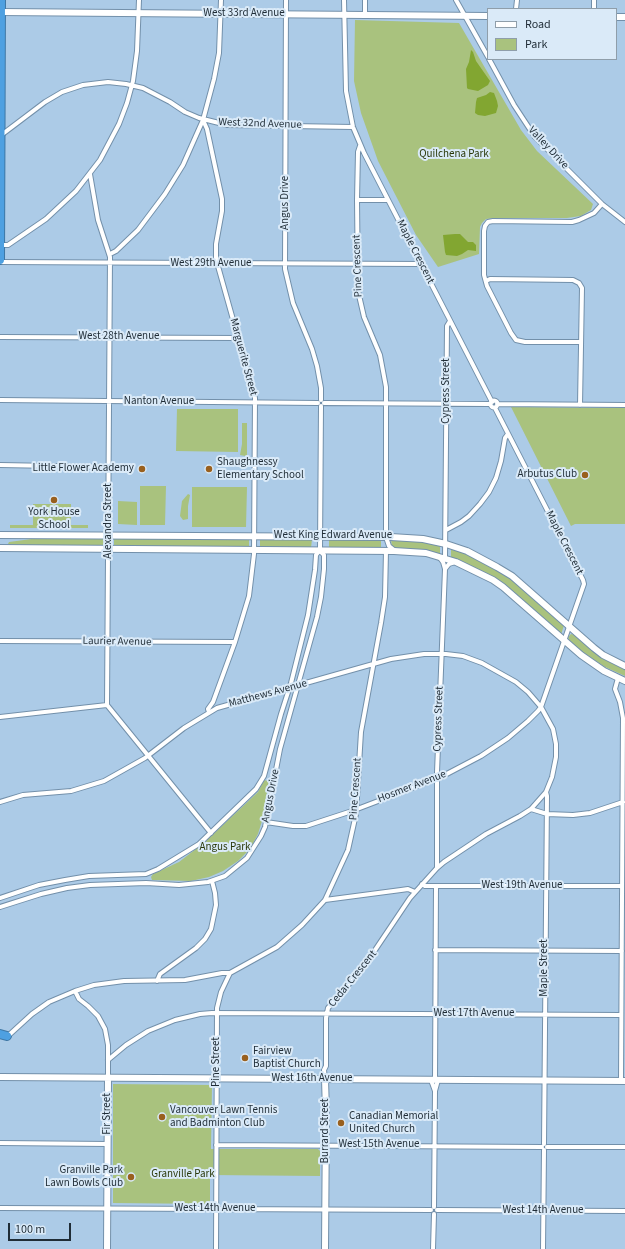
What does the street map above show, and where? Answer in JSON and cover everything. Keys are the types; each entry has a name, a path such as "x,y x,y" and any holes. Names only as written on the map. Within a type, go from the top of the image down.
{"highway":[{"path":"0,261 1,0"}],"main road":[{"name":"West 33rd Avenue","path":"1,12 487,16"},
{"name":"West King Edward Avenue","path":"0,535 386,537 424,539 446,544 472,553 512,576 598,651 625,666"},
{"name":"West King Edward Avenue","path":"0,548 394,551 414,552 437,556 456,562 484,575 503,587 565,641 593,663 618,678 625,680"},
{"name":"West 16th Avenue","path":"0,1077 623,1081"},
{"name":"Fir Street","path":"107,1249 108,1077"},
{"name":"Burrard Street","path":"325,1080 325,1249"}],"street":[{"path":"0,245 8,245 46,219 76,191 100,160 119,124 132,85 137,51 139,0"},
{"path":"110,254 116,251 138,230 165,194 183,165 203,120 218,53 221,0"},
{"name":"Angus Drive","path":"0,907 40,894 90,885 146,883 179,885 212,881 225,876 247,858 261,836 266,822 274,778 289,714 317,617 321,597 324,555 320,550 321,388 312,349 293,303 286,264 286,0"},
{"name":"Pine Crescent","path":"344,0 345,85 353,127 360,145 358,152 357,200 358,291 364,317 380,355 387,403 386,537"},
{"path":"365,0 365,15"},
{"path":"456,0 465,16"},
{"name":"Valley Drive","path":"465,16 487,56"},
{"name":"Valley Drive","path":"489,60 514,105 535,137 602,204 625,222"},
{"name":"West 32nd Avenue","path":"0,136 45,102 62,92 83,85 108,82 132,85 154,93 185,112 203,120 227,125 353,127"},
{"name":"Marguerite Street","path":"203,120 207,129 222,199 222,212 216,244 218,264 253,388 255,402 254,550 250,596 213,702 208,709 209,712"},
{"name":"Maple Crescent","path":"360,145 491,403"},
{"name":"Alexandra Street","path":"90,174 98,220 110,254 111,263 107,705"},
{"path":"357,200 388,200"},
{"path":"581,342 524,342 516,340 511,334 484,275 483,256 485,226 488,222 493,221 572,222 594,213 602,204"},
{"name":"West 29th Avenue","path":"0,261 218,264 421,264"},
{"path":"486,281 490,279 573,280 579,282 582,288 580,405"},
{"name":"Cypress Street","path":"445,558 447,326 450,321"},
{"name":"West 28th Avenue","path":"0,337 238,338"},
{"name":"Nanton Avenue","path":"0,400 447,404 491,403"},
{"path":"491,403 495,401 496,406 625,405"},
{"name":"Maple Crescent","path":"496,406 508,434 583,580 583,588 541,707"},
{"path":"446,530 452,528 465,519 480,504 489,492 496,478 505,438 508,434"},
{"path":"0,465 109,467"},
{"path":"386,537 388,546 394,551"},
{"name":"Angus Drive","path":"0,898 39,885 89,876 146,874 176,859 199,844 256,789 264,776 290,688 308,615 316,555 320,550"},
{"name":"Pine Crescent","path":"2,1036 49,1002 94,985 116,981 185,980 222,973 230,973 277,947 302,925 325,900 348,850 357,809 361,732 374,664 384,597 386,551"},
{"path":"437,556 443,562 445,569"},
{"path":"445,569 448,564 456,562"},
{"name":"Cypress Street","path":"437,868 436,779 445,569"},
{"name":"Laurier Avenue","path":"0,641 235,642"},
{"name":"Matthews Avenue","path":"0,802 23,795 57,793 104,782 148,756 184,728 209,712 230,704 406,656 441,654 462,656 482,663 516,682 528,692 541,707"},
{"path":"618,678 615,687 623,718 623,1081"},
{"path":"0,717 107,705 211,833"},
{"name":"Hosmer Avenue","path":"266,822 293,826 306,826 357,809 436,779 481,756 508,738 528,721 541,707"},
{"name":"Cedar Crescent","path":"108,1060 126,1045 148,1031 175,1020 200,1014 327,1013 329,1005 363,968 377,949 401,910 437,868 486,834 531,809 546,792 554,769 556,744 553,729 541,707"},
{"path":"264,776 274,778"},
{"name":"Maple Street","path":"543,1249 546,792"},
{"path":"531,809 547,814 580,814 599,810 623,802"},
{"path":"146,874 146,883"},
{"path":"157,981 160,974 196,948 205,939 211,929 216,905 212,881"},
{"name":"West 19th Avenue","path":"422,884 425,886 622,886"},
{"path":"433,1249 436,886"},
{"path":"325,900 408,889 415,892"},
{"path":"435,950 622,951"},
{"name":"Pine Street","path":"216,1249 217,1013 221,992 230,973"},
{"name":"Fir Street","path":"75,991 79,999 98,1016 105,1029 108,1045 108,1077"},
{"name":"West 17th Avenue","path":"327,1013 622,1015"},
{"name":"Burrard Street","path":"325,1080 324,1070 326,1066 327,1013"},
{"path":"434,1080 435,1091"},
{"path":"0,1143 108,1144"},
{"name":"West 15th Avenue","path":"216,1145 625,1147"},
{"name":"West 14th Avenue","path":"0,1208 625,1212"}],"green space":[{"name":"Quilchena Park","path":"355,20 459,23 521,130 537,151 593,204 591,210 581,216 567,218 486,219 480,227 479,254 438,267 416,235 378,161 361,113 354,81"},
{"path":"471,50 476,61 490,81 488,85 478,91 467,88 466,69"},
{"path":"490,92 494,93 497,101 498,106 496,113 485,116 478,115 475,113 477,98"},
{"path":"460,234 468,242 473,242 476,245 476,251 468,250 457,256 446,255 443,235"},
{"name":"Arbutus Club","path":"511,407 625,408 625,524 575,524 571,526"},
{"path":"177,409 238,409 238,452 176,451"},
{"path":"242,423 247,423 247,455 245,456 240,455 242,444"},
{"path":"140,486 166,486 165,525 140,525"},
{"path":"192,487 247,487 246,527 192,527"},
{"path":"188,494 190,495 188,519 183,520 180,516 182,501"},
{"path":"118,501 137,502 137,525 118,524"},
{"path":"33,504 71,504 71,525 88,525 88,528 10,528 10,525 33,525"},
{"path":"104,537 104,547 12,546 8,544 9,542 39,538"},
{"path":"114,538 249,538 249,548 114,547"},
{"path":"260,538 312,539 311,548 260,548"},
{"path":"329,539 381,539 381,548 329,548"},
{"path":"391,539 415,540 440,545 440,554 392,548"},
{"path":"451,548 479,559 508,577 564,625 561,635 494,578 451,558"},
{"path":"571,634 575,635 599,655 625,668 625,676 605,667 581,651 569,641 568,637"},
{"name":"Angus Park","path":"264,780 269,781 262,821 258,834 250,849 238,861 223,871 209,877 191,881 152,880 151,877 153,874 179,862 205,842 258,792"},
{"name":"Granville Park","path":"113,1084 212,1085 211,1149 318,1149 320,1151 320,1176 210,1175 210,1204 113,1203"}],"place":[{"name":"Little Flower Academy","path":"142,469"},
{"name":"Shaughnessy Elementary School","path":"209,469"},
{"name":"Arbutus Club","path":"585,475"},
{"name":"York House School","path":"54,500"},
{"name":"Fairview Baptist Church","path":"245,1058"},
{"name":"Vancouver Lawn Tennis and Badminton Club","path":"162,1117"},
{"name":"Canadian Memorial United Church","path":"341,1123"},
{"name":"Granville Park Lawn Bowls Club","path":"131,1177"}]}
